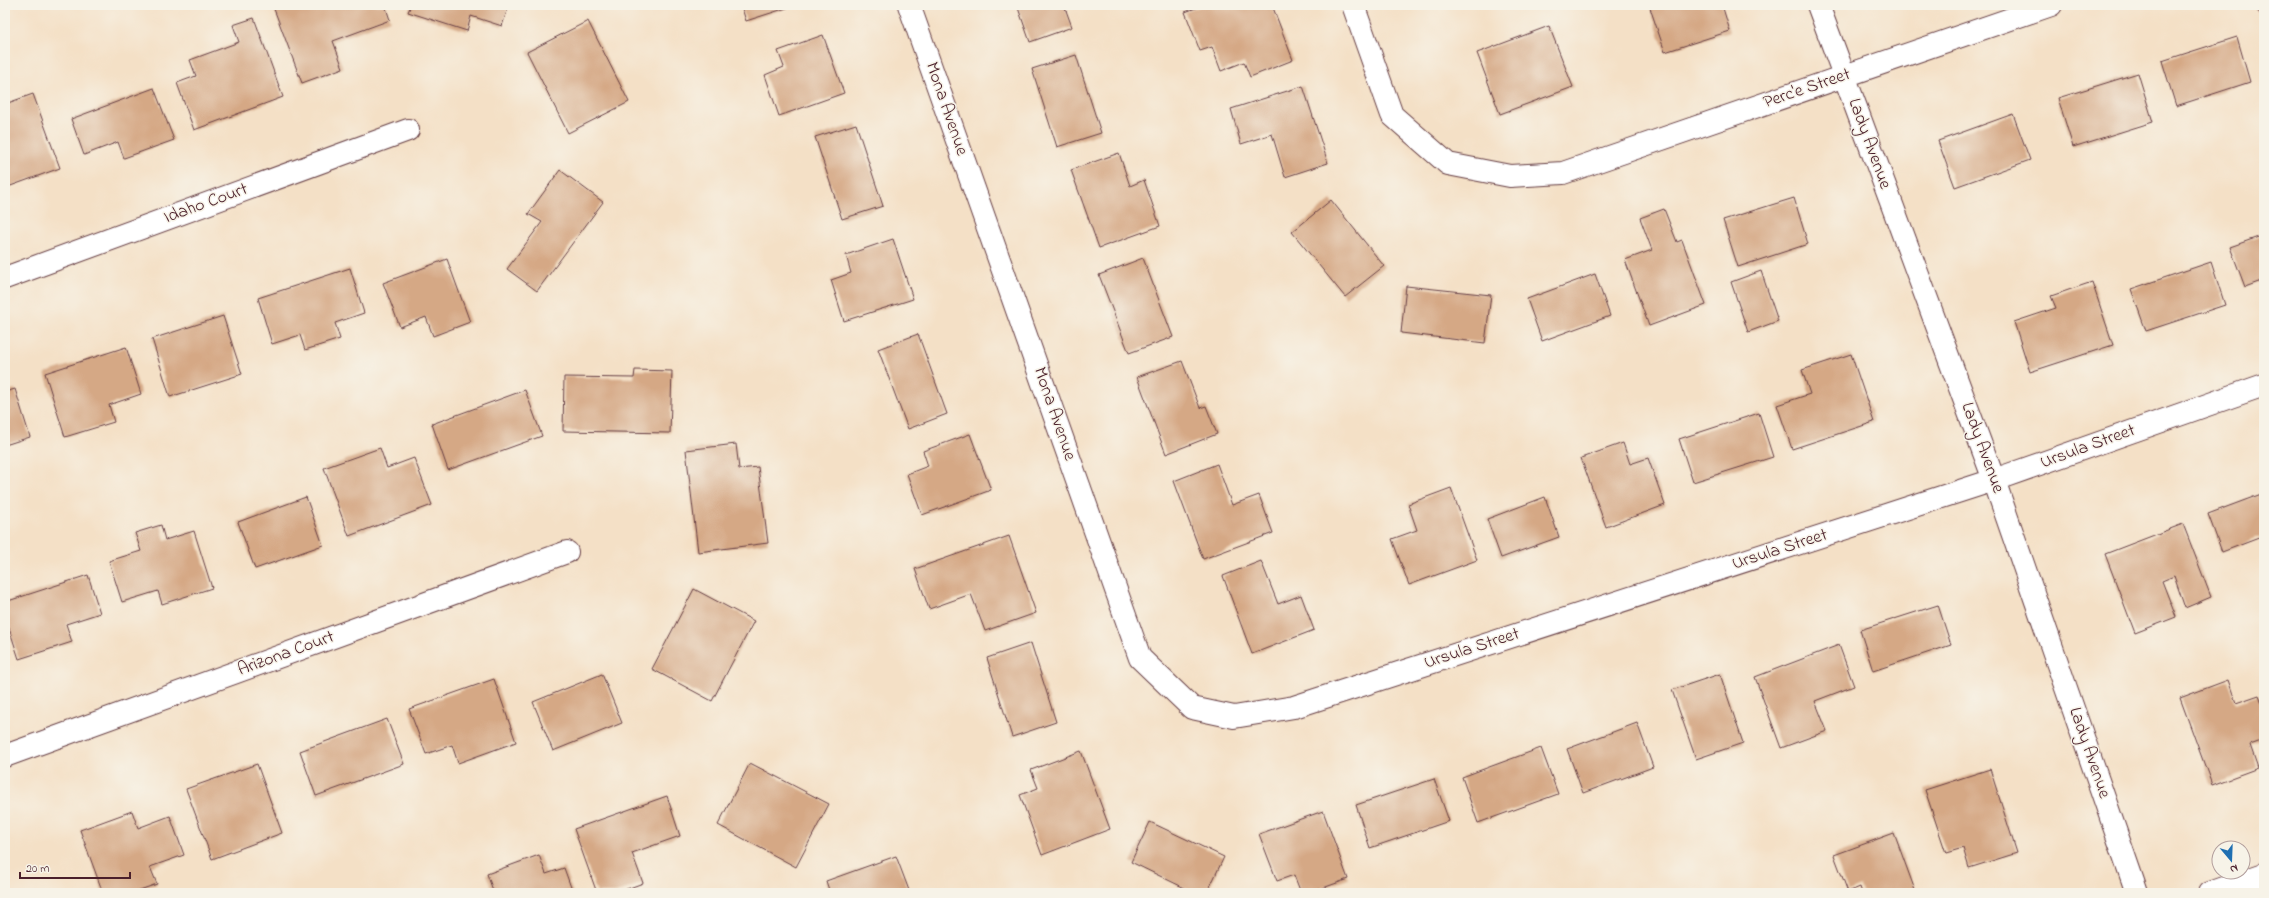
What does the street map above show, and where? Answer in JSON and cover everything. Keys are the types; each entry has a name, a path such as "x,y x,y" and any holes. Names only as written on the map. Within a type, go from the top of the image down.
{"street":[{"name":"Mona Avenue","path":"909,5 1140,658 1192,708 1234,717 1294,707"},
{"name":"Perc'e Street","path":"1353,5 1392,115 1448,164 1510,176 1563,173 2051,5"},
{"name":"Lady Avenue","path":"1818,5 1994,480 2137,893"},
{"name":"Idaho Court","path":"5,278 408,130"},
{"name":"Ursula Street","path":"1294,707 1994,480 2264,384"},
{"name":"Arizona Court","path":"5,756 567,552"},
{"path":"2210,893 2264,874"}],"building":[{"path":"285,5 385,5 390,20 333,41 343,68 302,83 274,9"},
{"path":"411,5 509,5 502,26 471,16 467,31 408,12"},
{"path":"741,5 796,5 746,21"},
{"path":"1017,5 1064,5 1072,27 1030,42"},
{"path":"1204,5 1272,5 1293,60 1250,77 1244,62 1221,71 1212,47 1200,51 1185,12"},
{"path":"1649,5 1722,5 1730,31 1665,52"},
{"path":"2257,5 2264,5 2264,17 2254,8"},
{"path":"254,18 283,97 194,130 177,83 196,76 190,60 239,42 233,25"},
{"path":"588,21 629,102 568,133 527,52"},
{"path":"1549,26 1573,87 1500,114 1477,53"},
{"path":"823,35 844,93 779,116 765,75 784,67 778,51"},
{"path":"2237,37 2250,82 2176,106 2162,61"},
{"path":"1076,55 1101,133 1057,147 1032,69"},
{"path":"2138,73 2153,122 2073,147 2058,98"},
{"path":"1303,86 1328,163 1285,177 1272,134 1241,144 1231,109"},
{"path":"154,88 174,140 124,158 118,142 84,155 71,119"},
{"path":"33,94 60,168 5,188 5,104"},
{"path":"2013,114 2030,160 1955,187 1938,141"},
{"path":"856,124 883,206 842,219 815,137"},
{"path":"1119,153 1130,186 1144,180 1160,226 1099,248 1071,170"},
{"path":"560,170 603,202 537,291 507,269 542,222 528,214"},
{"path":"1794,198 1808,244 1738,267 1723,220"},
{"path":"1331,200 1384,266 1345,297 1292,232"},
{"path":"1664,209 1677,242 1682,240 1706,305 1649,326 1625,260 1652,250 1640,218"},
{"path":"2264,235 2264,280 2245,287 2230,247"},
{"path":"893,239 913,299 844,321 831,280 851,273 846,255"},
{"path":"1143,258 1173,337 1129,353 1099,275"},
{"path":"447,259 470,322 433,336 426,317 400,327 383,283"},
{"path":"2211,262 2225,305 2146,331 2131,289"},
{"path":"350,268 364,313 335,323 340,339 305,350 300,335 272,344 258,298"},
{"path":"1761,271 1778,321 1748,332 1731,282"},
{"path":"1595,274 1610,316 1542,341 1527,299"},
{"path":"2092,282 2113,345 2030,372 2014,322 2056,308 2051,296"},
{"path":"1406,286 1491,295 1485,343 1401,333"},
{"path":"223,316 242,374 170,397 152,339"},
{"path":"918,334 947,414 908,429 878,349"},
{"path":"126,347 141,394 109,405 114,422 65,437 45,373"},
{"path":"1851,354 1874,422 1792,449 1777,405 1810,394 1802,370"},
{"path":"1182,361 1200,408 1206,406 1217,434 1166,454 1137,377"},
{"path":"635,370 672,371 670,433 563,431 564,377 634,378"},
{"path":"15,389 30,437 5,445 5,392"},
{"path":"525,390 542,436 448,470 432,424"},
{"path":"1759,413 1773,457 1693,482 1679,439"},
{"path":"970,434 991,490 922,515 907,474 928,466 923,451"},
{"path":"1623,443 1630,464 1648,458 1665,505 1606,527 1581,458"},
{"path":"736,444 739,469 758,467 768,543 698,552 686,450"},
{"path":"380,448 387,468 414,458 432,505 349,536 324,468"},
{"path":"1217,464 1232,505 1259,495 1273,533 1203,559 1174,481"},
{"path":"1451,488 1477,560 1409,585 1392,539 1417,530 1408,504"},
{"path":"2264,493 2264,536 2222,552 2208,514"},
{"path":"306,497 323,545 255,569 238,522"},
{"path":"1545,497 1559,537 1501,558 1487,519"},
{"path":"2183,524 2211,597 2185,608 2174,576 2162,581 2176,617 2135,633 2105,554"},
{"path":"161,525 165,540 194,531 212,588 162,604 158,591 122,602 109,561 141,551 135,533"},
{"path":"1009,536 1036,613 985,631 971,594 929,609 915,569"},
{"path":"1261,561 1278,604 1301,595 1314,630 1252,654 1223,576"},
{"path":"88,575 100,613 66,624 72,642 19,659 5,616 5,602"},
{"path":"694,589 754,621 712,701 652,669"},
{"path":"1938,605 1951,645 1873,671 1860,630"},
{"path":"1031,643 1056,722 1012,737 987,658"},
{"path":"1839,645 1854,686 1815,701 1827,731 1781,748 1755,677"},
{"path":"602,674 622,723 553,751 533,702"},
{"path":"1720,674 1743,743 1696,759 1672,690"},
{"path":"494,679 516,742 458,763 452,745 426,754 409,709"},
{"path":"2228,680 2236,703 2259,695 2264,708 2264,740 2250,745 2258,768 2212,785 2180,698"},
{"path":"387,719 404,764 316,796 300,751"},
{"path":"1637,723 1653,767 1583,793 1567,749"},
{"path":"1541,748 1558,794 1478,823 1462,777"},
{"path":"1081,751 1110,829 1042,855 1020,795 1038,788 1031,770"},
{"path":"750,763 829,804 796,867 718,825"},
{"path":"257,764 282,833 212,859 186,789"},
{"path":"1990,769 2017,853 1969,868 1963,848 1946,853 1925,790"},
{"path":"1434,779 1449,821 1370,848 1356,805"},
{"path":"667,796 680,836 632,853 643,883 616,893 597,893 574,829"},
{"path":"132,811 138,828 170,816 184,855 150,867 157,884 131,893 103,893 80,830"},
{"path":"1323,811 1348,879 1309,893 1301,893 1294,875 1277,881 1259,834"},
{"path":"1150,822 1224,857 1207,893 1195,893 1131,862"},
{"path":"1894,833 1916,893 1862,893 1860,887 1848,892 1834,855"},
{"path":"539,855 546,874 564,868 573,893 494,893 487,874"},
{"path":"896,856 910,893 830,893 826,881"}]}
